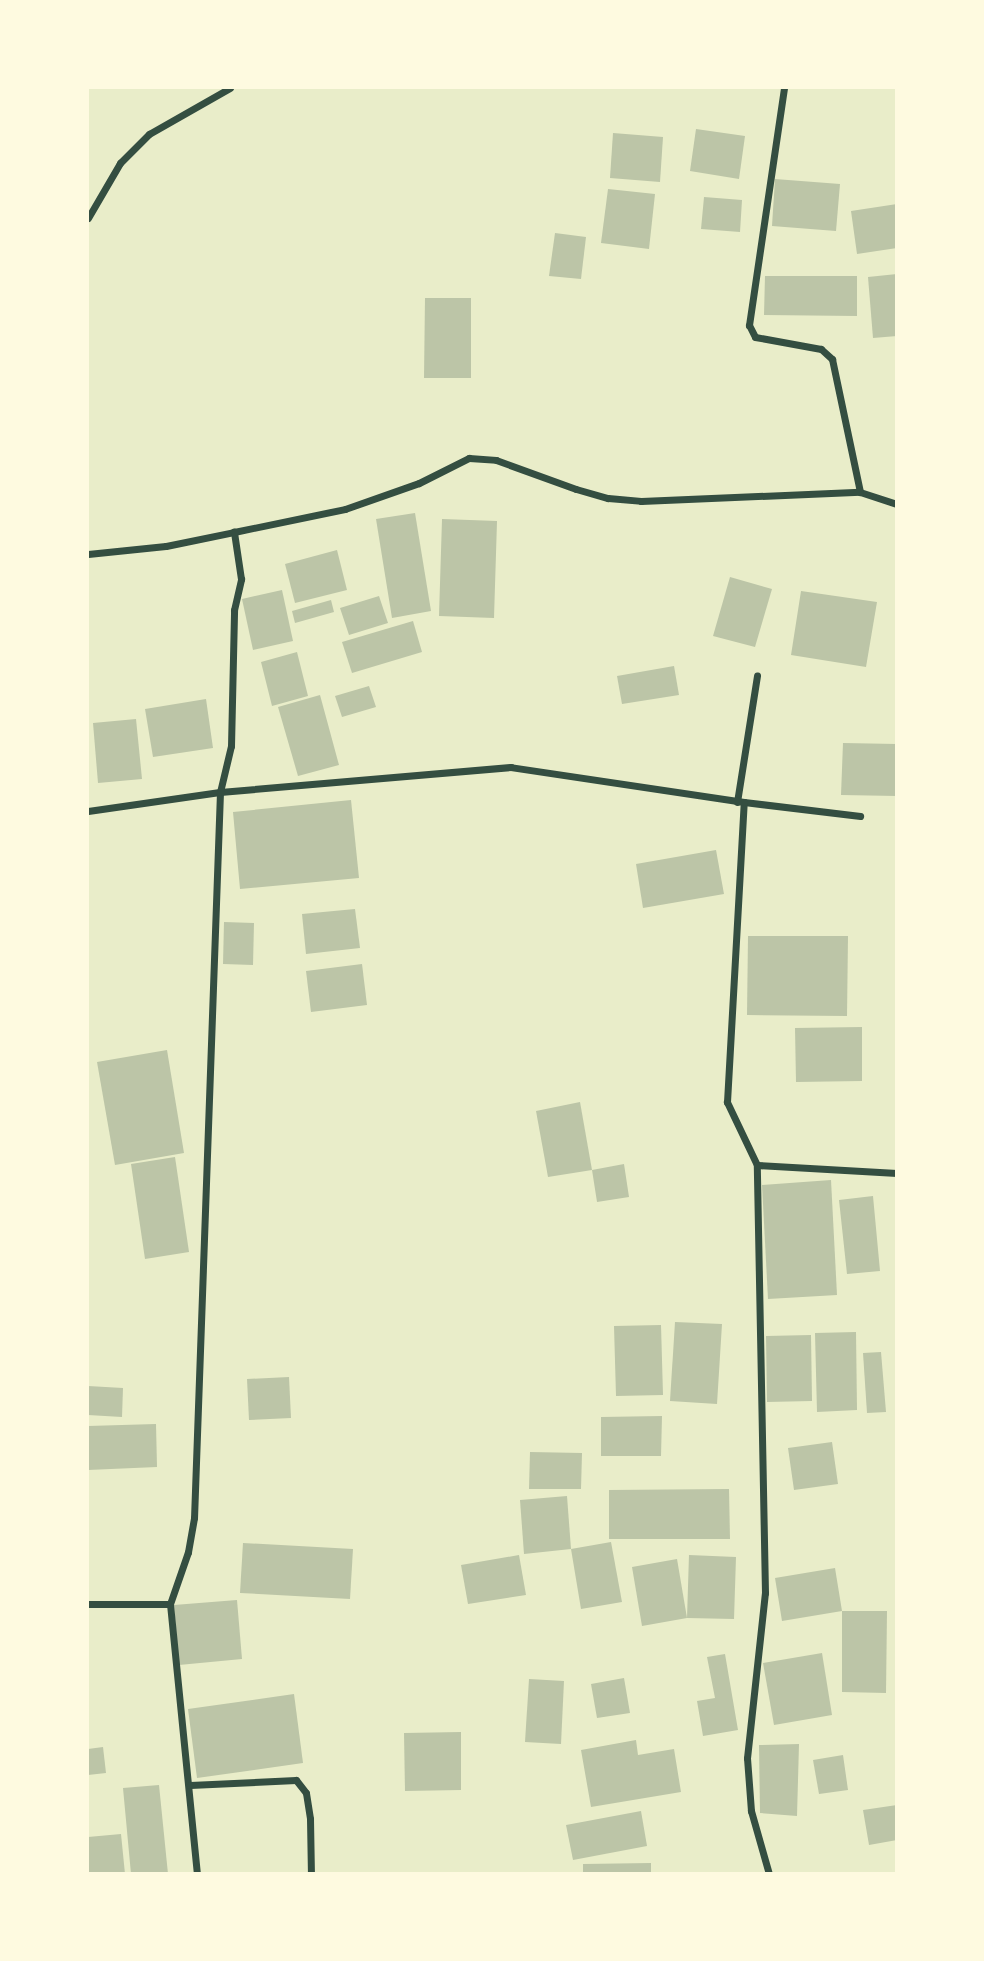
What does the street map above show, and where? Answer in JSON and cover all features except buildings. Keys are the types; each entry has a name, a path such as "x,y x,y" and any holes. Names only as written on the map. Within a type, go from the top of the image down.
{"street":[{"path":"88,218 120,163 149,134 230,88"},
{"path":"784,88 749,324 755,337 821,349 832,359 860,492"},
{"path":"88,554 153,548 345,509 419,483 468,458 496,460 608,498 641,501 860,492 897,504"},
{"path":"197,1874 170,1604 188,1552 194,1518 220,792 232,746 233,610 240,579 234,532"},
{"path":"757,676 741,802 727,1102 757,1165 765,1593 747,1758 751,1811 769,1874"},
{"path":"88,811 220,792 511,767 860,817"},
{"path":"757,1165 897,1173"},
{"path":"88,1604 170,1604"},
{"path":"190,1785 296,1780 306,1793 310,1819 311,1874"}]}
